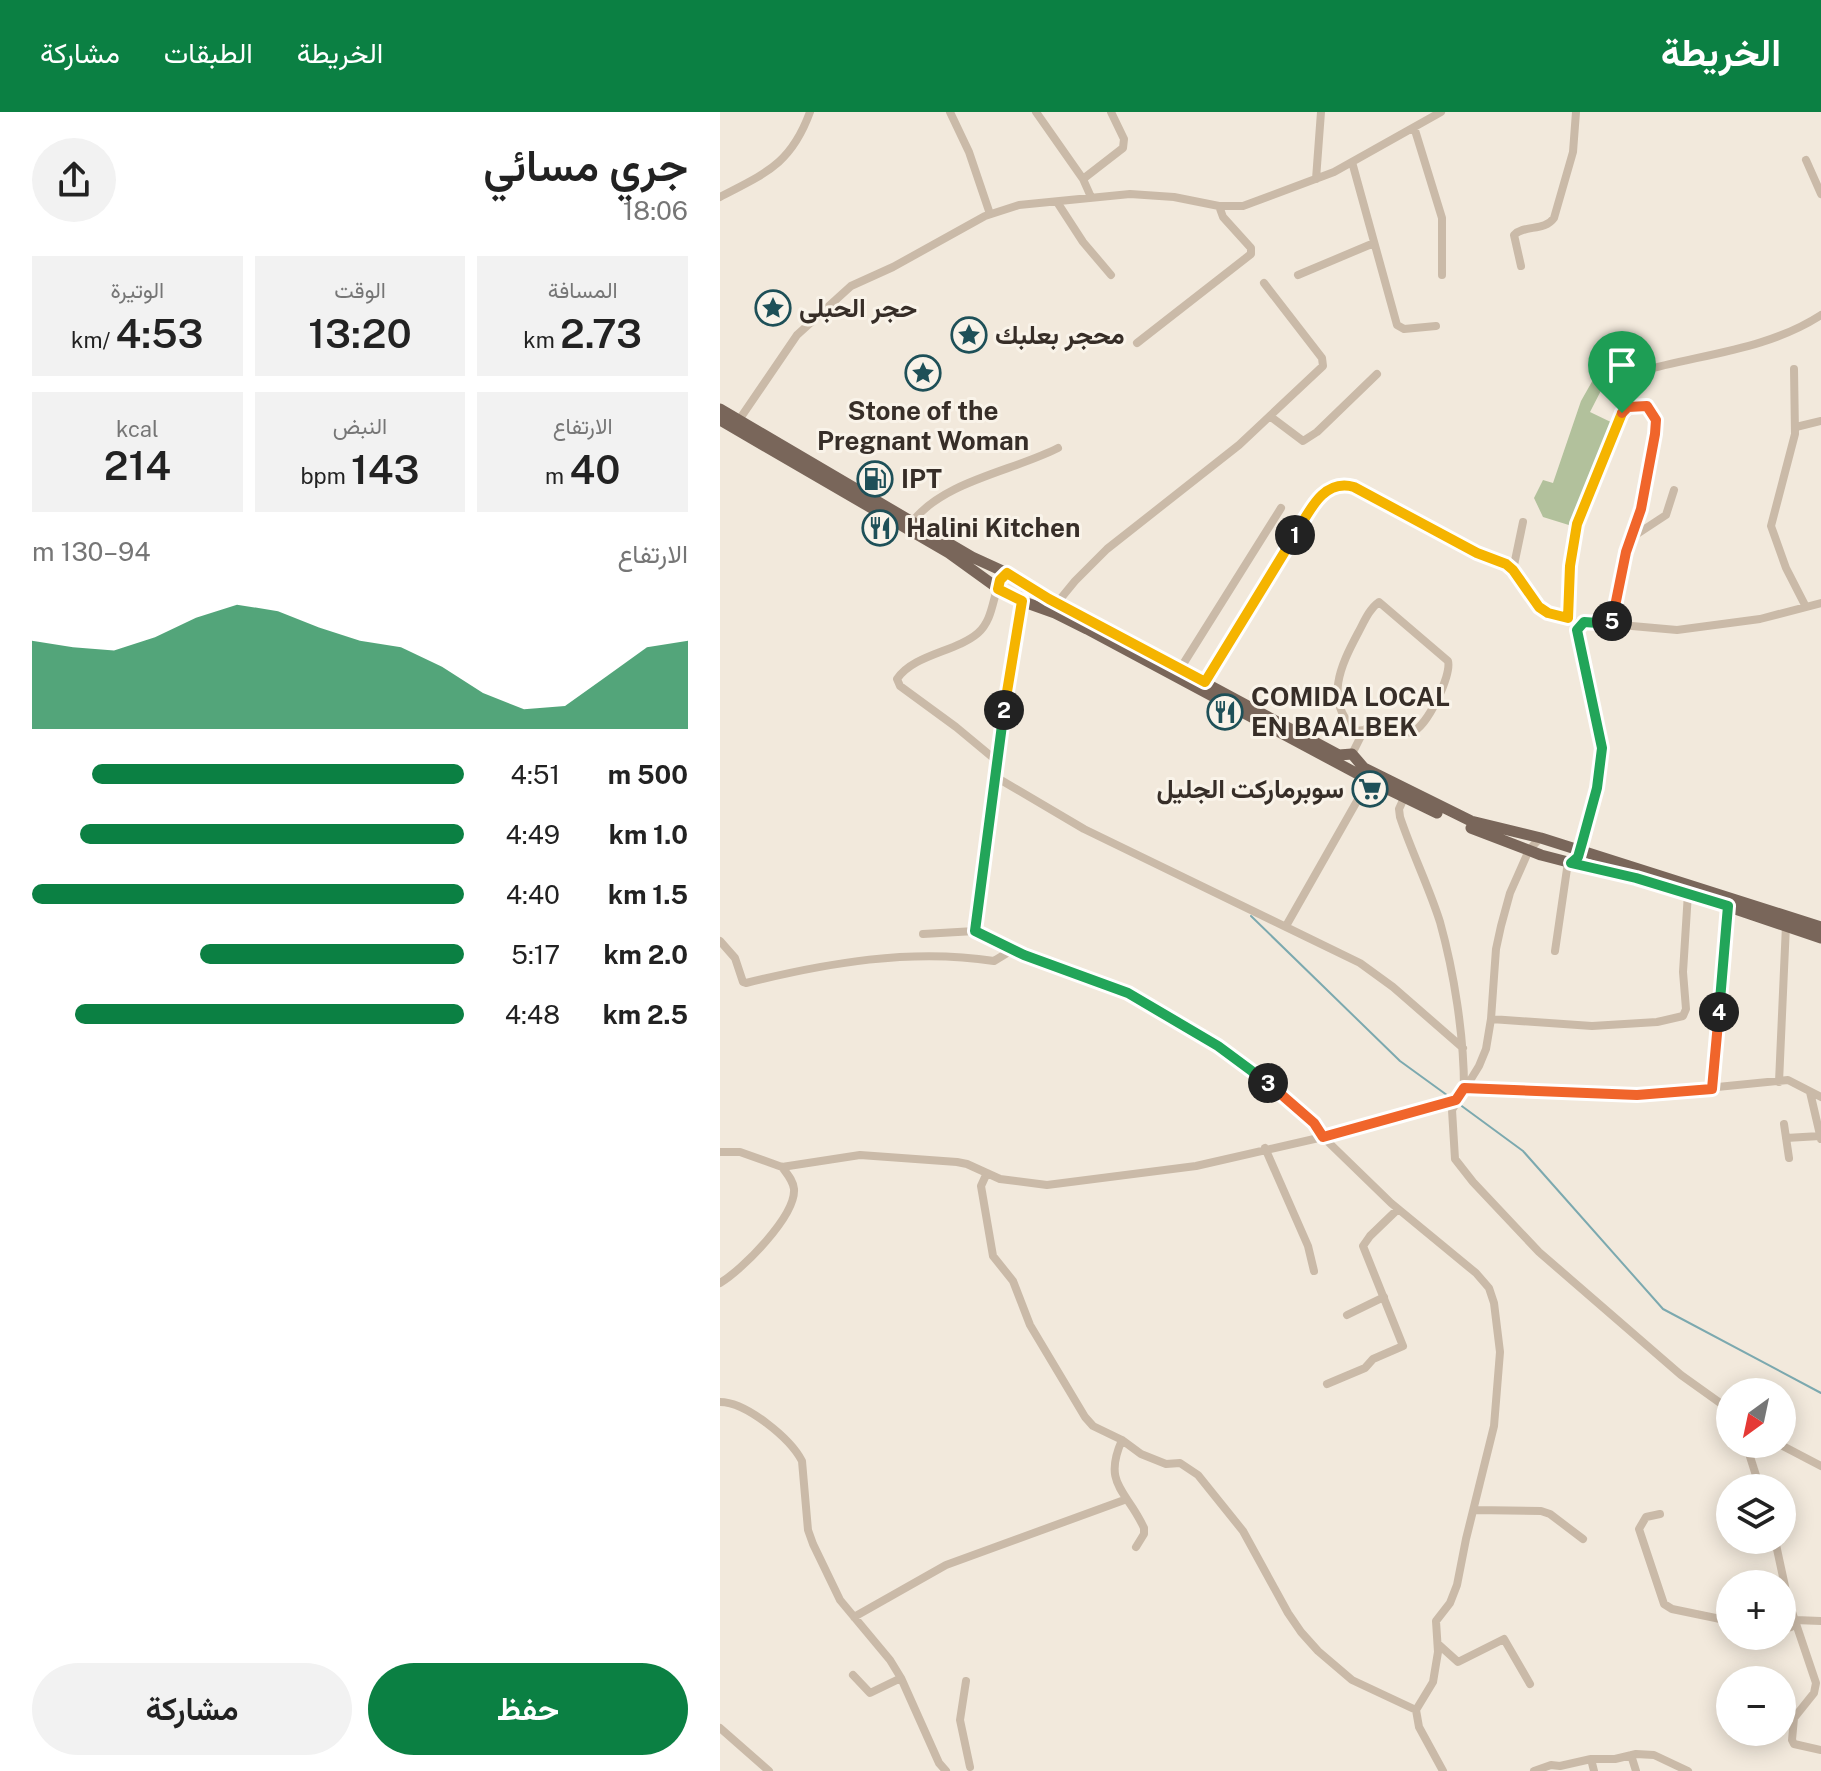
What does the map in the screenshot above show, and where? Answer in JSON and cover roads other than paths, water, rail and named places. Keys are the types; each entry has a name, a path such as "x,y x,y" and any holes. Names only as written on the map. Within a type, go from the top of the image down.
{"main road":[{"path":"720,409 972,557 1007,573 1339,755 1352,754 1364,768 1456,815 1498,829 1541,838 1821,927"},
{"path":"720,420 949,553 998,589 1087,629 1404,798 1529,850 1688,893 1821,938"}],"street":[{"path":"720,197 786,158 810,112"},
{"path":"950,112 969,152 990,214"},
{"path":"1036,112 1083,179 1091,197"},
{"path":"1083,179 1123,148 1124,139 1111,112"},
{"path":"1316,179 1321,112"},
{"path":"739,420 790,344 851,286 893,267 990,214 1019,205 1091,197 1159,196 1219,206 1243,206 1352,162 1441,112"},
{"path":"1521,266 1513,237 1518,231 1547,226 1554,218 1574,145 1576,112"},
{"path":"1414,127 1442,218 1442,275"},
{"path":"1806,160 1821,194"},
{"path":"1352,162 1397,325 1404,329 1436,326"},
{"path":"1057,202 1083,242 1111,275"},
{"path":"1137,343 1251,254 1251,248 1223,217 1219,206"},
{"path":"1298,275 1374,243"},
{"path":"1057,603 1121,536 1210,470 1271,417 1324,363 1264,283"},
{"path":"1568,618 1570,566 1577,524 1622,413 1644,370 1760,342 1821,315"},
{"path":"1794,369 1796,427 1771,526 1786,568 1806,607"},
{"path":"1271,417 1303,441 1317,432 1377,374"},
{"path":"1612,624 1615,598 1641,509 1656,420 1647,406 1628,407 1622,413"},
{"path":"1796,427 1821,421"},
{"path":"913,521 925,508 951,492 1058,448"},
{"path":"1205,682 1312,509 1324,492 1334,486 1347,485 1361,490 1481,555 1501,561 1513,570 1539,607 1580,624 1587,622 1677,630 1760,619 1821,603"},
{"path":"1630,539 1666,515 1674,490"},
{"path":"1180,669 1281,508"},
{"path":"1513,570 1523,522"},
{"path":"997,761 900,686 897,679 919,663 975,636 991,616 1000,580 1007,573"},
{"path":"975,931 994,776 1026,584"},
{"path":"1352,754 1364,730 1377,721 1408,733 1416,730 1441,692 1450,669 1448,661 1379,602 1343,660 1337,685 1339,703 1346,720 1356,731 1364,730"},
{"path":"1555,951 1569,863 1578,857 1597,788 1602,748 1578,639 1580,624"},
{"path":"994,776 1084,829 1286,926 1377,974 1464,1048"},
{"path":"1286,926 1369,780"},
{"path":"1404,798 1399,809 1400,817 1439,922 1464,1048 1464,1088"},
{"path":"1541,838 1533,842 1510,893 1499,934 1491,1019 1483,1056 1452,1110 1455,1159 1539,1252 1681,1375 1716,1400"},
{"path":"1491,1019 1592,1026 1657,1022 1683,1016 1686,1009 1683,972 1688,893"},
{"path":"1712,1089 1728,906"},
{"path":"1779,1082 1786,925"},
{"path":"923,934 975,931 1012,950 1113,986 1183,1023 1290,1101 1398,1209 1484,1281 1494,1303 1500,1352 1499,1393 1489,1457 1455,1594 1436,1621 1438,1644 1433,1682 1416,1710 1419,1727 1443,1771"},
{"path":"720,941 735,958 746,983 822,965 879,958 994,961 1012,950"},
{"path":"1464,1088 1637,1095 1791,1081 1821,1097"},
{"path":"1786,1138 1821,1138 1810,1092"},
{"path":"720,1152 740,1152 782,1167 860,1155 957,1162 1000,1179 1047,1185 1196,1166 1323,1137 1456,1100"},
{"path":"1784,1124 1789,1158"},
{"path":"1265,1148 1308,1246 1314,1271"},
{"path":"720,1283 745,1263 776,1229 785,1214 794,1191 790,1177 782,1167"},
{"path":"986,1175 981,1186 997,1263 1013,1281 1030,1325 1085,1417 1093,1426 1152,1460 1166,1464 1180,1463 1198,1475 1243,1531 1288,1613 1318,1651 1352,1680 1416,1710"},
{"path":"1327,1384 1403,1346 1363,1246 1398,1209"},
{"path":"1347,1315 1384,1297"},
{"path":"720,1402 728,1402 764,1422 798,1453 802,1461 808,1530 813,1544 840,1600 890,1660 901,1678 939,1763 946,1771"},
{"path":"1122,1440 1112,1467 1144,1528 1136,1547"},
{"path":"1796,1453 1821,1466"},
{"path":"854,1617 946,1565 1127,1499"},
{"path":"1474,1510 1541,1511 1550,1514 1583,1539"},
{"path":"1660,1514 1646,1517 1639,1529 1664,1604 1672,1609 1716,1618"},
{"path":"1796,1620 1821,1621"},
{"path":"1796,1623 1816,1688 1794,1718 1792,1740 1794,1744 1821,1750"},
{"path":"1438,1644 1458,1662 1504,1639 1530,1684"},
{"path":"853,1675 870,1693 901,1678"},
{"path":"957,1771 970,1769 960,1720 966,1681"},
{"path":"720,1728 769,1771"},
{"path":"1631,1755 1636,1771"},
{"path":"1534,1771 1591,1759 1654,1755 1668,1767 1688,1771"},
{"path":"1591,1759 1594,1771"}],"waterway":[{"path":"1251,916 1400,1061 1451,1098"},
{"path":"1459,1104 1523,1151 1663,1309 1821,1393"}],"place":[{"name":"حجر الحبلى","path":"773,308"},
{"name":"محجر بعلبك","path":"969,335"},
{"name":"Stone of the Pregnant Woman","path":"923,373"},
{"name":"IPT","path":"875,479"},
{"name":"Halini Kitchen","path":"880,528"},
{"name":"COMIDA LOCAL EN BAALBEK","path":"1225,712"},
{"name":"سوبرماركت الجليل","path":"1370,789"}]}
